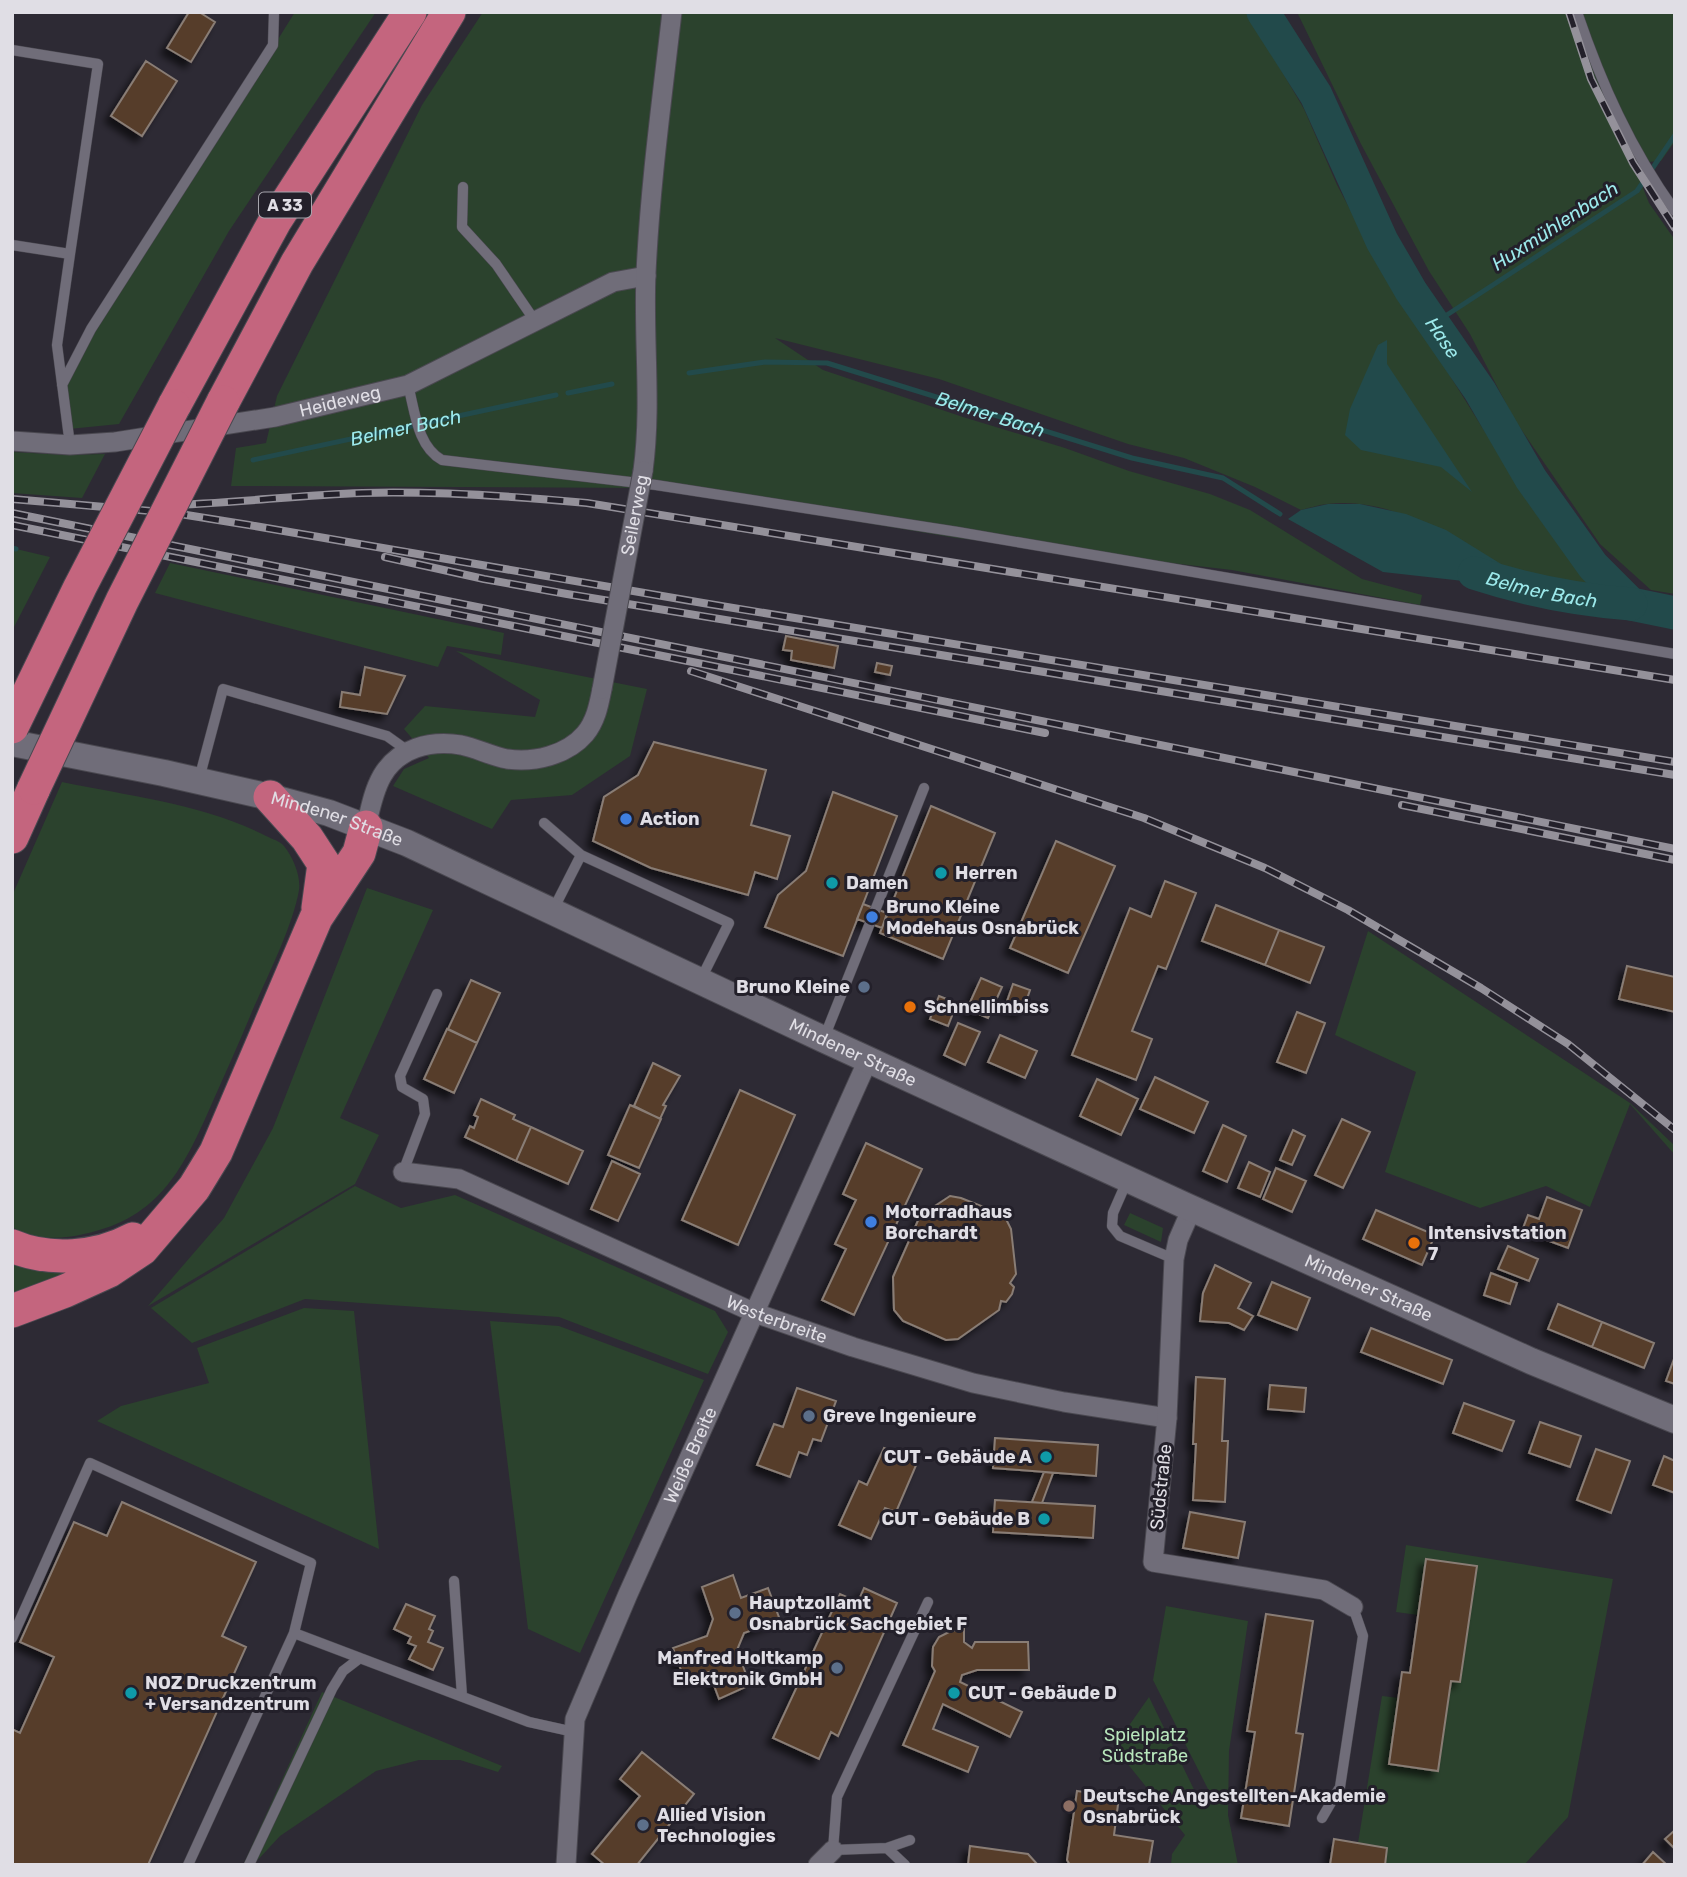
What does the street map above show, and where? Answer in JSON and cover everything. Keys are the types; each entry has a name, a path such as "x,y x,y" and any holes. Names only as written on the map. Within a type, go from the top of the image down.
{"highway":[{"name":"A 33","path":"12,727 80,587 174,406 275,221 410,12"},
{"name":"A 33","path":"12,837 122,601 223,402 297,263 449,12"},
{"path":"270,797 307,838 324,864"},
{"path":"316,918 324,864 366,827"},
{"path":"12,1311 109,1271 142,1249 194,1188 216,1153 316,918 359,853 366,827"},
{"path":"12,1246 26,1252 61,1256 90,1254 129,1242 169,1219"}],"main road":[{"name":"Mindener Straße","path":"12,743 270,797 329,813 413,846 1127,1179 1531,1361 1675,1420"}],"street":[{"name":"Seilerweg","path":"408,751 428,744 460,745 507,759 538,759 566,750 586,733 597,712 648,436 646,276 654,165 672,12"},
{"name":"Heideweg","path":"12,441 70,445 127,440 275,417 408,385 613,282 646,276"},
{"path":"366,827 374,793 382,775 402,753 408,751"},
{"name":"Weiße Breite","path":"566,1865 575,1719 628,1594 868,1060"},
{"name":"Westerbreite","path":"404,1172 459,1180 755,1314 853,1348 973,1383 1064,1402 1167,1418"},
{"name":"Südstraße","path":"1192,1208 1178,1240 1174,1259 1167,1418 1153,1562 1324,1590 1353,1607"},
{"path":"818,1865 833,1850"}],"lane":[{"path":"62,385 91,329 273,45 274,12"},
{"path":"1577,12 1598,74 1639,157 1675,211"},
{"path":"12,50 99,64 57,345 70,445"},
{"path":"463,187 462,227 496,264 535,321"},
{"path":"12,245 70,254"},
{"path":"408,385 422,439 430,453 442,460 656,485 944,530 1675,654"},
{"path":"199,780 223,689 387,736 408,751"},
{"path":"823,1039 924,788"},
{"path":"544,823 581,855 729,923 700,982"},
{"path":"551,912 581,855"},
{"path":"404,1172 425,1114 424,1099 402,1087 400,1076 437,994"},
{"path":"1127,1179 1113,1213 1112,1226 1120,1236 1174,1259"},
{"path":"12,1639 90,1463 311,1563 294,1633 188,1865"},
{"path":"454,1581 462,1696"},
{"path":"910,1840 887,1848 833,1850 837,1797 928,1602"},
{"path":"1322,1818 1340,1787 1363,1636 1353,1607"},
{"path":"294,1633 529,1722 574,1731"},
{"path":"249,1865 332,1689 343,1671 359,1658"},
{"path":"887,1848 905,1865"}],"green space":[{"path":"295,12 376,12 229,231 119,424 69,429 62,385"},
{"path":"483,12 1247,12 1304,109 1337,185 1374,254 1485,432 1567,555 1596,592 1510,577 1500,564 1418,520 1396,512 1351,503 1324,504 1301,510 1255,487 1184,458 1128,444 939,379 775,338 823,370 1129,471 1210,494 1250,510 1362,579 1422,595 1420,605 1232,570 956,538 656,488 231,486 236,448 266,443 277,396 422,105"},
{"path":"1297,12 1675,12 1675,141 1661,161 1633,163 1649,203 1675,240 1675,594 1651,590 1600,544 1514,419 1470,334 1429,271 1361,144"},
{"path":"12,452 105,454 82,498 12,493"},
{"path":"12,548 50,557 12,631"},
{"path":"170,563 504,633 501,655 447,646 438,667 155,593"},
{"path":"456,651 647,689 630,756 572,795 511,800 492,829 393,786 404,769 429,758 404,729 425,706 535,717 540,700"},
{"path":"62,782 192,809 242,825 278,841 296,867 299,890 278,952 202,1125 180,1168 151,1202 133,1216 84,1234 56,1238 38,1237 12,1227 12,896"},
{"path":"367,888 433,910 340,1118 379,1135 355,1184 148,1306 224,1218 273,1128"},
{"path":"1368,931 1630,1103 1675,1146 1675,1155 1630,1104 1590,1207 1546,1186 1480,1208 1385,1172 1416,1072 1335,1035"},
{"path":"355,1186 401,1208 455,1195 715,1311 728,1332 708,1374 559,1317 305,1299 192,1343 151,1308"},
{"path":"1130,1213 1163,1228 1161,1242 1124,1225"},
{"path":"12,1255 92,1260 12,1301"},
{"path":"304,1308 354,1311 379,1549 97,1421 121,1406 209,1383 197,1348"},
{"path":"490,1321 559,1326 704,1380 580,1653 528,1629"},
{"path":"1406,1545 1613,1579 1568,1817 1524,1865 1385,1865 1387,1848 1358,1843 1382,1696 1399,1698 1438,1770 1451,1681 1460,1682 1476,1566 1426,1559 1418,1615 1396,1612"},
{"name":"Spielplatz Südstraße","path":"1166,1606 1248,1621 1229,1751 1228,1815 1238,1865 1171,1865 1172,1854 1185,1835 1114,1747 1149,1697 1203,1808 1212,1797 1153,1680"},
{"path":"322,1692 502,1766 498,1772 460,1760 419,1760 376,1771 280,1836 253,1865 243,1865"}],"shaded area":[{"path":"1387,340 1387,364 1472,492 1441,467 1361,450 1345,435 1350,409 1378,345"},
{"path":"1328,504 1360,504 1406,514 1446,530 1501,564 1517,587 1383,572 1288,519 1301,510"}],"building":[{"path":"189,12 199,12 215,22 191,62 167,48"},
{"path":"146,61 177,81 142,136 111,116"},
{"path":"786,636 838,646 834,668 791,660 792,651 783,650"},
{"path":"877,663 892,666 890,675 875,672"},
{"path":"365,667 405,676 387,714 340,707 342,692 360,695"},
{"path":"654,742 766,770 751,825 790,836 777,879 755,872 748,895 651,868 593,841 604,797 638,775"},
{"name":"Damen","path":"833,792 897,816 843,956 765,927 778,895 806,871"},
{"name":"Herren","path":"931,806 995,833 943,959 880,933"},
{"path":"1056,841 1115,866 1068,973 1010,948"},
{"path":"1165,881 1196,893 1166,969 1158,966 1132,1031 1152,1039 1136,1080 1072,1055 1130,908 1151,917"},
{"path":"863,904 887,913 882,928 857,919"},
{"path":"1216,905 1279,930 1265,965 1202,941"},
{"path":"1279,930 1324,947 1310,983 1265,965"},
{"path":"1627,966 1675,977 1675,1012 1619,999"},
{"path":"981,978 1002,987 988,1018 967,1009"},
{"path":"471,980 500,993 477,1043 448,1029"},
{"path":"1013,984 1030,990 1022,1013 1005,1007"},
{"path":"939,996 957,1003 948,1026 930,1019"},
{"path":"1297,1012 1325,1023 1306,1073 1277,1062"},
{"path":"958,1023 980,1032 965,1065 944,1055"},
{"path":"447,1029 477,1043 454,1093 424,1079"},
{"path":"1000,1035 1037,1051 1025,1078 988,1062"},
{"path":"653,1063 680,1076 663,1105 666,1106 660,1119 634,1106"},
{"path":"1155,1077 1208,1102 1194,1133 1140,1109"},
{"path":"1097,1079 1138,1099 1121,1135 1080,1116"},
{"path":"740,1090 795,1115 738,1245 682,1220"},
{"path":"481,1099 515,1115 513,1119 531,1127 516,1161 465,1137 470,1126 474,1128 478,1117 474,1115"},
{"path":"630,1105 661,1119 639,1168 608,1155"},
{"path":"1342,1119 1370,1132 1343,1188 1315,1175"},
{"path":"1223,1125 1246,1136 1227,1182 1203,1171"},
{"path":"531,1127 583,1151 568,1184 516,1161"},
{"path":"1293,1130 1305,1136 1292,1165 1280,1160"},
{"name":"Motorradhaus Borchardt","path":"866,1143 922,1169 854,1315 822,1300 846,1249 835,1244 856,1200 843,1194"},
{"path":"612,1161 640,1174 618,1221 591,1209"},
{"path":"1249,1162 1270,1172 1260,1197 1238,1188"},
{"path":"1276,1168 1306,1181 1292,1212 1263,1199"},
{"path":"950,1196 1004,1215 1011,1229 1016,1274 1010,1283 1014,1287 1012,1294 1006,1302 1001,1301 999,1310 958,1339 946,1340 903,1321 894,1310 893,1277 920,1216"},
{"path":"1547,1197 1582,1210 1568,1248 1522,1231 1528,1215 1539,1219"},
{"path":"1376,1210 1435,1235 1422,1265 1363,1239"},
{"path":"1508,1246 1538,1259 1529,1281 1498,1269"},
{"path":"1215,1265 1251,1283 1238,1308 1253,1316 1244,1330 1229,1323 1200,1321 1203,1293"},
{"path":"1491,1273 1517,1283 1510,1304 1484,1295"},
{"path":"1272,1282 1310,1298 1297,1330 1258,1315"},
{"path":"1558,1304 1602,1322 1592,1347 1548,1329"},
{"path":"1602,1322 1654,1343 1644,1368 1592,1347"},
{"path":"1371,1328 1452,1360 1443,1384 1361,1352"},
{"path":"1675,1356 1675,1384 1666,1381"},
{"path":"1196,1377 1225,1379 1222,1441 1228,1441 1225,1502 1193,1500"},
{"path":"1270,1385 1306,1388 1304,1412 1268,1409"},
{"path":"797,1388 836,1401 821,1441 813,1439 807,1455 799,1452 790,1477 757,1465 774,1424 783,1427"},
{"path":"1464,1403 1514,1421 1502,1451 1453,1433"},
{"path":"1540,1422 1581,1436 1570,1467 1529,1453"},
{"name":"CUT - Gebäude A","path":"995,1438 1098,1445 1096,1476 993,1468"},
{"path":"884,1448 917,1463 896,1512 885,1508 871,1539 839,1525 859,1481 867,1485"},
{"path":"1596,1449 1630,1461 1611,1513 1577,1500"},
{"path":"1664,1456 1675,1461 1675,1493 1653,1485"},
{"path":"1044,1472 1053,1473 1042,1503 1032,1502"},
{"name":"CUT - Gebäude B","path":"995,1500 1095,1506 1093,1538 993,1532"},
{"name":"NOZ Druckzentrum + Versandzentrum","path":"122,1502 256,1562 222,1636 246,1647 148,1865 12,1865 12,1729 20,1733 54,1657 20,1642 74,1522 107,1536"},
{"path":"1190,1512 1245,1522 1238,1558 1183,1548"},
{"path":"1426,1559 1477,1566 1460,1682 1451,1681 1438,1771 1389,1764 1402,1672 1410,1673"},
{"path":"733,1575 741,1598 768,1588 780,1620 744,1633 737,1650 750,1685 719,1699 709,1672 685,1681 673,1648 707,1636 713,1619 702,1587"},
{"name":"Manfred Holtkamp Elektronik GmbH","path":"864,1588 897,1603 838,1736 831,1732 819,1759 773,1738 840,1594 858,1602"},
{"path":"406,1604 435,1616 429,1629 433,1631 428,1642 443,1648 433,1670 409,1659 416,1646 408,1643 411,1637 394,1629"},
{"path":"1266,1614 1313,1621 1296,1733 1303,1734 1289,1826 1241,1818 1255,1732 1247,1731"},
{"name":"CUT - Gebäude D","path":"964,1629 964,1642 972,1648 975,1642 1028,1642 1029,1670 977,1670 962,1675 960,1682 1022,1712 1010,1737 943,1704 933,1729 978,1747 968,1772 903,1745 935,1671 932,1666 933,1647 939,1637"},
{"name":"Allied Vision Technologies","path":"642,1752 694,1794 637,1865 605,1865 592,1854 640,1796 620,1779"},
{"path":"1077,1791 1119,1797 1114,1835 1153,1841 1149,1865 1070,1865 1067,1860"},
{"path":"1675,1830 1675,1849 1665,1839"},
{"path":"1334,1839 1387,1848 1385,1865 1330,1865"},
{"path":"970,1846 1028,1854 1038,1865 968,1865"},
{"path":"1653,1852 1667,1865 1642,1865"}],"waterway":[{"name":"Hase","path":"1263,12 1316,95 1382,241 1411,291 1480,391 1531,479 1593,566 1631,604 1675,613"},
{"name":"Huxmühlenbach","path":"1433,324 1637,191 1675,135"},
{"name":"Belmer Bach","path":"689,373 765,362 827,363 1132,458 1223,478 1280,514"},
{"name":"Belmer Bach","path":"568,393 612,384"},
{"name":"Belmer Bach","path":"253,460 556,395"},
{"name":"Belmer Bach","path":"12,548 16,549"},
{"name":"Belmer Bach","path":"1474,573 1552,593 1631,604"}],"railway":[{"path":"1569,12 1591,79 1633,163 1675,228"},
{"path":"164,505 390,493 475,495 587,503 1675,680"},
{"path":"12,499 174,513 703,603 1675,762"},
{"path":"12,513 1675,849"},
{"path":"12,525 1045,733"},
{"path":"385,557 567,594 1675,775"},
{"path":"691,671 1144,818 1265,868 1348,910 1481,988 1568,1044 1675,1130"},
{"path":"1402,805 1675,860"}],"place":[{"name":"Action","path":"626,819"},
{"name":"Herren","path":"941,873"},
{"name":"Damen","path":"832,883"},
{"name":"Bruno Kleine Modehaus Osnabrück","path":"872,917"},
{"name":"Bruno Kleine","path":"864,987"},
{"name":"Schnellimbiss","path":"910,1007"},
{"name":"Motorradhaus Borchardt","path":"871,1222"},
{"name":"Intensivstation 7","path":"1414,1243"},
{"name":"Greve Ingenieure","path":"809,1416"},
{"name":"CUT - Gebäude A","path":"1046,1457"},
{"name":"CUT - Gebäude B","path":"1044,1519"},
{"name":"Hauptzollamt Osnabrück Sachgebiet F","path":"735,1613"},
{"name":"Manfred Holtkamp Elektronik GmbH","path":"837,1668"},
{"name":"NOZ Druckzentrum + Versandzentrum","path":"131,1693"},
{"name":"CUT - Gebäude D","path":"954,1693"},
{"name":"Deutsche Angestellten-Akademie Osnabrück","path":"1069,1806"},
{"name":"Allied Vision Technologies","path":"643,1825"}]}
